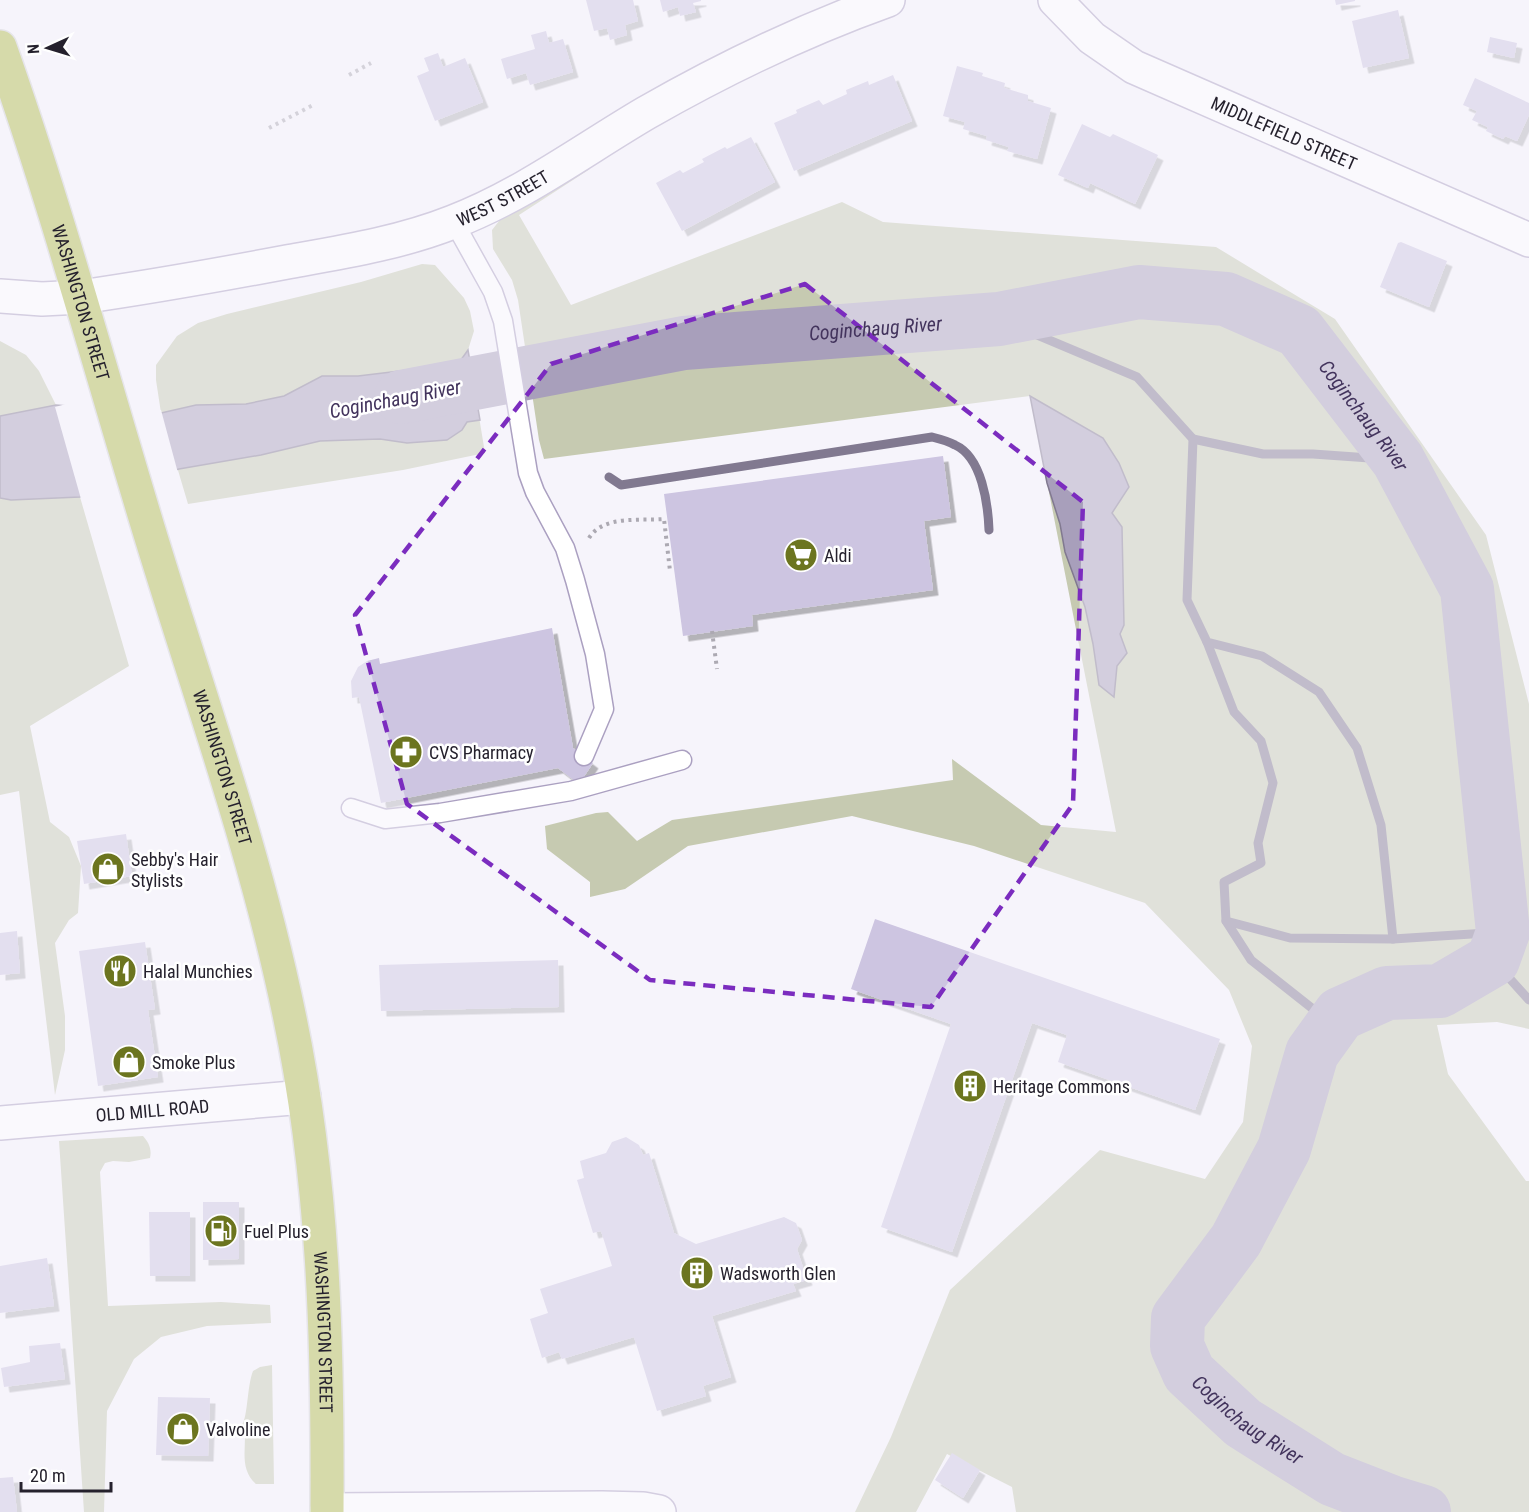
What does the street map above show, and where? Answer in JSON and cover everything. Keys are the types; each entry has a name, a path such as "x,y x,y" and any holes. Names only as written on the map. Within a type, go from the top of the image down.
{"highway":[{"name":"WASHINGTON STREET","path":"0,47 81,297 140,502 256,879 282,984 304,1097 315,1179 324,1289 328,1402 327,1511"}],"main road":[{"name":"WEST STREET","path":"0,296 42,299 81,297 159,286 361,248 405,238 454,222 502,200 545,176 646,113 698,84 812,30 888,0"},
{"name":"MIDDLEFIELD STREET","path":"1055,0 1092,38 1134,67 1529,240"},
{"name":"OLD MILL ROAD","path":"0,1123 304,1097"},
{"path":"327,1511 602,1508 643,1509 659,1512"}],"lane":[{"path":"454,222 493,292 503,321 522,444 531,483 565,548 595,654 604,709 584,756"},
{"path":"351,808 385,819 440,813 571,791 682,760"},
{"path":"544,796 560,787 570,777"}],"path":[{"path":"349,75 370,63"},
{"path":"269,128 315,104"},
{"path":"589,538 594,531 610,523 664,519 670,571"},
{"path":"712,631 717,669"}],"highlighted area":[{"path":"805,284 1083,502 1073,804 931,1007 650,980 407,804 355,615 551,364"}],"green space":[{"path":"590,169 519,215 571,305 842,202 883,222 1216,247 1335,319 1486,535 1529,704 1529,1029 1497,1022 1437,1025 1448,1074 1526,1181 1529,1181 1529,1512 1016,1512 1012,1487 947,1454 916,1512 855,1512 891,1437 950,1290 1100,1150 1205,1179 1243,1122 1252,1046 1229,990 1145,903 974,846 852,816 688,846 625,889 590,897 590,882 547,849 545,826 596,813 608,812 637,841 672,820 953,780 952,759 1041,825 1116,832 1030,396 544,459 539,440 518,300 512,280 493,249 492,230 503,216 581,170"},
{"path":"422,264 435,265 464,298 470,311 474,331 468,350 485,453 403,470 188,504 161,413 156,380 156,365 177,336 198,323 227,314 361,282"},
{"path":"0,341 26,355 39,371 56,405 129,666 30,726 50,822 69,837 81,866 78,913 69,920 55,943 65,1016 65,1050 55,1095 19,791 0,795"},
{"path":"143,1136 150,1146 150,1158 105,1163 100,1172 108,1306 221,1302 270,1305 271,1323 207,1326 161,1337 134,1359 107,1411 104,1512 84,1512 59,1141"},
{"path":"272,1365 274,1484 256,1484 246,1468 245,1436 209,1434 209,1423 242,1425 253,1371"}],"water":[{"path":"468,350 480,420 467,422 462,430 447,440 407,443 380,439 320,441 261,455 179,469 80,497 11,500 0,498 0,416 56,405 161,413 196,405 246,404 284,396 322,376 358,376 458,364"},
{"path":"1030,396 1103,438 1119,463 1129,487 1112,513 1122,527 1124,625 1120,634 1127,653 1117,666 1114,697 1099,685 1085,607 1065,552 1060,524 1047,483"}],"pier":[{"path":"70,403 161,410 178,473 81,499 55,407"}],"building":[{"path":"586,0 633,0 638,21 625,25 627,35 610,40 607,28 594,31"},
{"path":"660,0 701,1 693,3 696,12 680,16 678,7 663,12"},
{"path":"1335,0 1355,0 1355,1 1336,5"},
{"path":"1398,10 1409,58 1363,68 1352,21"},
{"path":"546,31 549,43 563,39 573,72 530,85 526,73 507,79 501,59 535,49 531,35"},
{"path":"1490,37 1517,43 1514,58 1487,52"},
{"path":"438,53 443,67 465,58 483,102 435,121 417,76 429,71 424,58"},
{"path":"957,66 983,73 982,76 1005,83 1004,88 1028,95 1028,101 1051,108 1037,159 1007,151 1009,147 986,140 987,136 963,129 965,122 943,116"},
{"path":"893,75 912,121 794,171 774,123 819,100 823,105 847,94 846,90 868,81 869,85"},
{"path":"1475,78 1529,103 1529,115 1517,141 1505,136 1503,139 1486,131 1488,127 1472,120 1477,111 1463,105"},
{"path":"1082,124 1110,137 1113,134 1158,155 1135,204 1090,183 1088,188 1058,175"},
{"path":"751,137 775,182 682,231 656,183 680,170 683,173 704,162 702,159"},
{"path":"1401,242 1447,261 1429,307 1380,287 1398,243"},
{"name":"Aldi","path":"943,456 951,517 924,521 933,590 752,615 753,626 683,636 664,494"},
{"name":"CVS Pharmacy","path":"552,628 573,748 593,763 579,784 558,768 381,803 359,697 352,698 351,681 358,667 367,661 379,658 380,664"},
{"path":"126,834 132,876 84,884 77,841"},
{"name":"Heritage Commons","path":"875,919 1220,1039 1195,1110 1058,1062 1067,1035 1032,1023 952,1252 881,1227 951,1024 851,989"},
{"path":"17,931 20,973 0,975 0,933"},
{"path":"145,942 155,1009 148,1010 158,1077 98,1086 79,951"},
{"path":"558,960 559,1007 381,1011 379,965"},
{"name":"Wadsworth Glen","path":"626,1137 639,1145 643,1155 649,1153 674,1233 696,1244 784,1217 796,1223 802,1240 797,1249 807,1280 793,1284 796,1291 712,1316 731,1377 703,1386 706,1396 657,1411 634,1337 562,1359 559,1352 542,1358 530,1319 548,1313 540,1289 612,1266 601,1231 593,1233 577,1180 584,1178 580,1161 606,1153 612,1142"},
{"name":"Fuel Plus","path":"203,1202 239,1202 239,1259 203,1260"},
{"path":"149,1212 190,1212 190,1276 150,1276"},
{"path":"47,1258 54,1306 0,1313 0,1266"},
{"path":"60,1343 65,1379 4,1387 1,1368 30,1362 29,1346"},
{"name":"Valvoline","path":"158,1397 210,1398 208,1456 156,1455"},
{"path":"952,1453 980,1470 963,1498 935,1480"},
{"path":"13,1477 17,1512 0,1512 0,1478"}],"waterway":[{"name":"Coginchaug River","path":"401,397 684,343 999,319 1139,292 1226,299 1299,331 1398,460 1467,589 1503,932 1493,960 1440,991 1387,993 1340,1014 1312,1053 1284,1149 1236,1240 1178,1318 1177,1346 1189,1373 1243,1423 1332,1479 1424,1512"},
{"path":"999,319 1137,377 1193,439 1187,600 1207,642 1262,656 1319,692 1357,748 1381,825 1393,939 1503,932"},
{"path":"609,477 621,485 932,437 955,445 972,460 982,482 989,530"},
{"path":"1193,439 1263,454 1313,454 1398,460"},
{"path":"1207,642 1234,712 1261,741 1273,783 1258,843 1261,863 1224,882 1226,921 1251,960 1332,1024"},
{"path":"1226,921 1290,938 1393,939"},
{"path":"1493,960 1529,1000"}],"place":[{"name":"Aldi","path":"801,555"},
{"name":"CVS Pharmacy","path":"406,752"},
{"name":"Sebby's Hair Stylists","path":"108,869"},
{"name":"Halal Munchies","path":"120,971"},
{"name":"Smoke Plus","path":"129,1062"},
{"name":"Heritage Commons","path":"970,1086"},
{"name":"Fuel Plus","path":"221,1231"},
{"name":"Wadsworth Glen","path":"697,1273"},
{"name":"Valvoline","path":"183,1429"}]}
